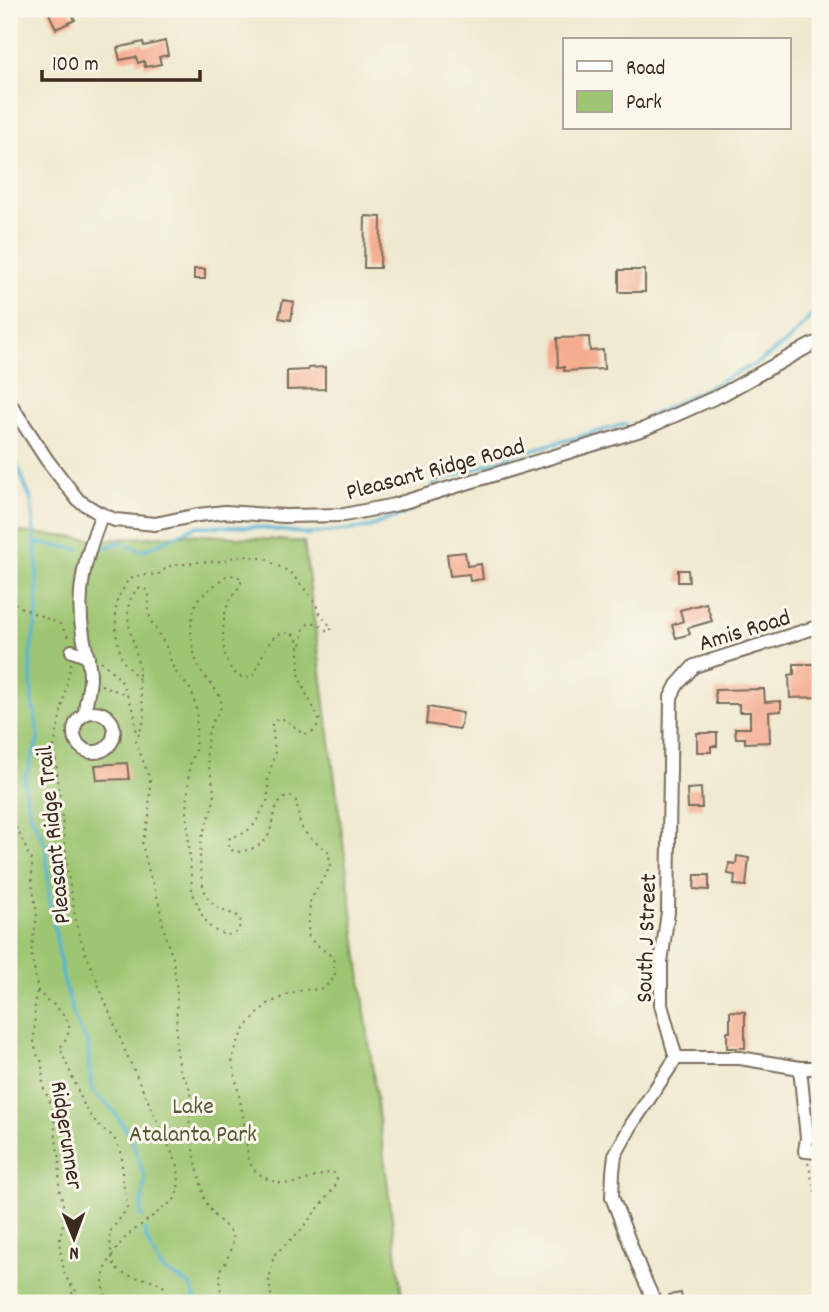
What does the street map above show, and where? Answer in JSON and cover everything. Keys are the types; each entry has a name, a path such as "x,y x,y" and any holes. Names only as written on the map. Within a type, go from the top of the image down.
{"street":[{"name":"Pleasant Ridge Road","path":"9,402 47,460 78,500 115,520 155,524 225,512 285,516 344,515 394,505 644,429 723,394 820,342"},
{"path":"85,714 90,681 82,634 80,594 85,563 102,514"},
{"name":"Amis Road","path":"683,677 694,666 820,626"},
{"path":"72,651 87,654"},
{"name":"South J Street","path":"676,1058 661,1005 661,962 668,912 671,697 683,677"},
{"path":"654,1303 612,1197 612,1172 615,1155 632,1124 676,1058 740,1058 800,1068 820,1068"},
{"path":"800,1068 807,1138 805,1151 820,1152"}],"path":[{"path":"140,680 122,660 116,633 116,605 127,582 135,576 159,574 169,566 223,561 234,557 265,559 291,573 332,628 329,632 316,623 309,623 304,628 300,651 300,680 315,708 318,725 307,734 285,719 276,720 272,724 275,752 268,780 268,799 255,824 230,838 228,842 230,849 235,852 263,844 270,836 273,814 288,796 295,798 302,828 329,852 330,867 310,901 308,935 334,961 335,976 320,989 295,992 266,1005 246,1027 232,1059 251,1167 272,1182 288,1184 333,1172 337,1178 335,1187 300,1231 274,1255 269,1280 272,1303"},
{"path":"225,1303 221,1296 220,1270 226,1262 234,1239 205,1201 193,1149 189,1086 180,1071 176,1045 177,992 173,958 142,844 149,817 150,780 136,742 145,722 138,658 128,617 131,596 139,588 147,590 148,611 152,623 165,644 174,670 192,691 197,714 197,735 189,767 187,814 192,891 202,915 211,928 219,933 235,933 241,925 240,917 226,913 211,903 204,887 200,852 203,833 212,812 214,794 207,746 210,727 222,705 218,693 200,669 194,651 192,632 196,603 226,576 235,575 242,579 241,586 227,604 224,621 225,657 233,672 243,678 254,675 263,652 276,635 288,633 294,636 300,651"},
{"path":"9,599 22,608 60,624 71,643 72,651"},
{"name":"Pleasant Ridge Trail","path":"72,651 70,673 54,746 69,881 77,927 126,1054 178,1166 180,1185 174,1200 123,1240 112,1256 103,1280 109,1303"},
{"path":"87,654 103,662 120,679 134,711 136,730 139,732"},
{"path":"90,681 128,695"},
{"name":"Ridgerunner","path":"9,825 17,829 32,860 37,916 31,952 38,991 34,1000 34,1044 42,1062 43,1087 53,1108 61,1158 59,1188 63,1220 59,1243 65,1277 75,1288 76,1303"},
{"name":"Ridgerunner","path":"38,991 67,1019 69,1030 60,1048 61,1054 87,1112 113,1136 122,1153 122,1179 127,1209 109,1233 112,1256"},
{"path":"805,1151 820,1213"},
{"path":"112,1256 115,1267 125,1275 158,1283 167,1291 169,1303"}],"green space":[{"name":"Lake Atalanta Park","path":"9,531 103,540 191,534 304,542 403,1303 9,1303"}],"building":[{"path":"47,9 69,9 75,20 56,29"},
{"path":"165,41 168,55 159,57 161,64 145,67 144,61 138,63 136,57 120,60 117,48 143,42 144,46"},
{"path":"365,216 381,217 380,268 364,268"},
{"path":"194,269 205,269 205,279 194,279"},
{"path":"619,270 645,270 645,292 619,292"},
{"path":"283,300 294,302 291,320 279,318"},
{"path":"589,337 590,351 603,350 604,369 564,371 564,367 558,367 557,338"},
{"path":"325,367 325,389 287,390 287,371"},
{"path":"465,552 467,566 481,564 483,579 470,581 469,574 450,576 447,554"},
{"path":"678,570 688,570 689,582 678,582"},
{"path":"706,603 712,621 688,628 690,634 676,638 672,625 683,621 680,610"},
{"path":"794,664 816,664 816,674 820,673 820,697 790,698 789,675 794,674"},
{"path":"764,689 765,702 781,701 781,711 769,712 770,742 745,743 745,738 736,738 735,728 750,728 750,712 739,712 739,704 716,704 715,690"},
{"path":"428,707 463,713 460,729 426,724"},
{"path":"697,733 717,733 717,746 711,746 711,752 697,752"},
{"path":"127,763 129,779 97,780 95,765"},
{"path":"701,788 702,808 688,808 687,789"},
{"path":"737,856 749,858 746,886 734,885 735,875 728,874 729,863 736,864"},
{"path":"695,875 709,875 709,890 694,889"},
{"path":"730,1011 745,1012 745,1048 727,1048"},
{"path":"681,1293 683,1303 671,1303 669,1295"}],"waterway":[{"path":"644,419 759,362 788,341 820,307"},
{"path":"433,486 436,482 523,452 626,424"},
{"path":"9,444 31,500 37,563 37,614 30,656 32,699 39,737 24,781 29,810 46,846 49,895 63,978 75,1020 88,1044 93,1092 113,1110 130,1136 145,1178 142,1217"},
{"path":"99,549 122,542 142,551 197,526 255,527 308,534 367,528 417,506"},
{"path":"37,543 79,549"},
{"path":"144,1229 147,1241 162,1269 190,1285 197,1303"}]}
